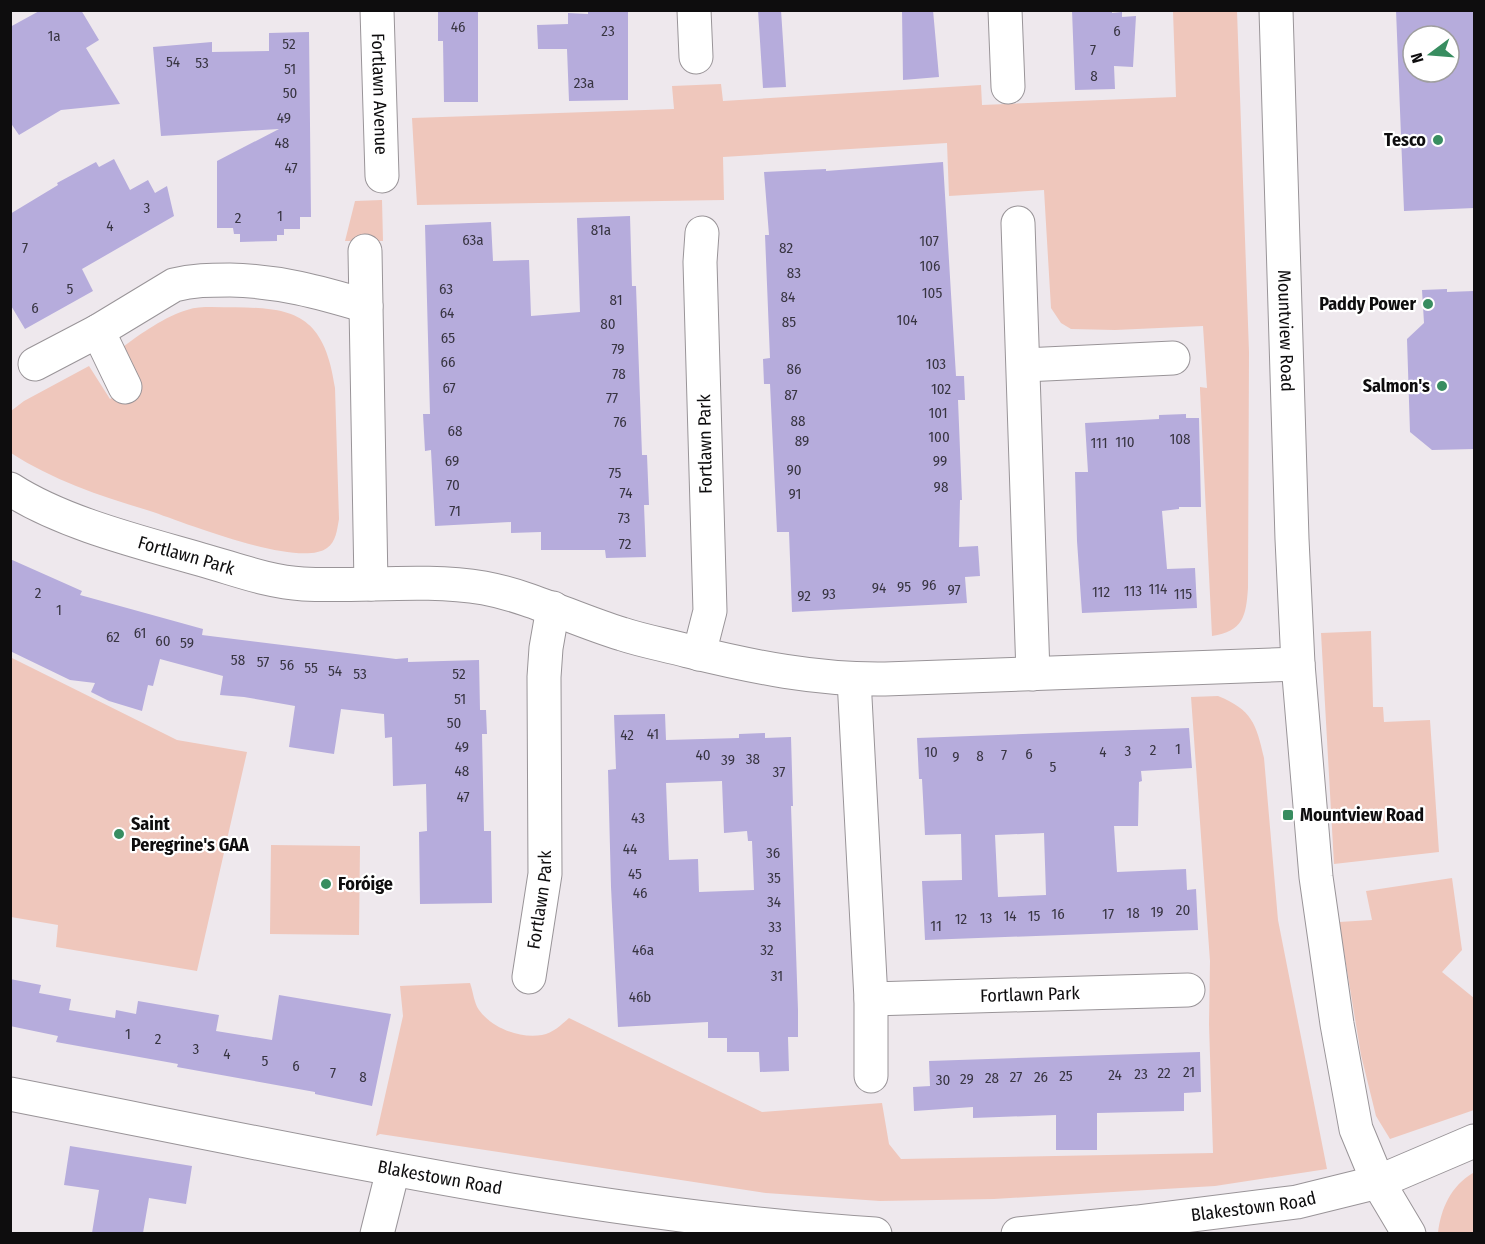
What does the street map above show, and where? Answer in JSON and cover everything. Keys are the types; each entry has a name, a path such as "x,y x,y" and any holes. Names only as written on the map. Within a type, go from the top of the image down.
{"street":[{"name":"Fortlawn Avenue","path":"377,10 382,176"},
{"path":"694,10 696,57"},
{"path":"1005,10 1008,87"},
{"name":"Mountview Road","path":"1276,10 1292,538 1298,664 1316,876 1337,1024 1356,1130 1378,1182 1409,1233"},
{"path":"1017,224 1024,365 1033,674"},
{"name":"Fortlawn Park","path":"699,654 710,611 700,262 702,233"},
{"path":"365,251 371,584"},
{"path":"35,364 98,331 174,285 203,280 255,280 304,287 366,306"},
{"path":"98,331 125,387"},
{"path":"1024,365 1173,357"},
{"name":"Fortlawn Park","path":"10,489 25,498 109,532 269,579 303,584 411,583 475,587 510,594 621,634 745,666 803,675 854,679 1298,664"},
{"name":"Fortlawn Park","path":"529,977 546,874 544,676 553,608"},
{"path":"854,679 871,999 871,1076"},
{"name":"Fortlawn Park","path":"871,999 1188,990"},
{"name":"Blakestown Road","path":"10,1094 393,1170 644,1211 730,1222 875,1233"},
{"name":"Blakestown Road","path":"1018,1233 1137,1222 1297,1202 1378,1182 1474,1141"},
{"path":"378,1233 393,1170"}],"shaded area":[{"path":"1173,11 1237,11 1249,352 1248,588 1246,607 1241,621 1222,634 1212,636 1200,390 1200,387 1207,388 1203,326 1115,330 1071,329 1061,323 1051,308 1044,190 949,196 947,143 723,157 724,200 417,205 412,118 674,109 672,86 721,84 723,101 981,85 982,105 1176,97"},
{"path":"382,200 383,241 345,241 355,201"},
{"path":"193,308 259,308 295,316 309,325 321,340 329,360 335,388 339,519 334,539 327,548 313,553 292,553 213,533 85,490 11,453 11,411 24,401 89,366 110,399 140,382 123,347 145,331 171,316"},
{"path":"1371,631 1373,707 1383,707 1384,722 1430,720 1439,852 1334,864 1321,633"},
{"name":"Saint Peregrine's GAA","path":"10,657 177,740 247,752 197,971 56,947 58,925 11,917"},
{"path":"1218,696 1238,707 1251,719 1264,758 1278,920 1327,1169 1215,1186 994,1199 880,1201 766,1193 380,1134 376,1136 403,1016 400,986 470,983 479,1010 491,1022 507,1031 516,1034 542,1035 553,1031 569,1018 762,1112 882,1103 889,1144 901,1159 1213,1153 1209,1024 1210,961 1191,697"},
{"path":"271,845 360,846 359,935 270,934"},
{"path":"1452,878 1462,950 1442,972 1474,998 1474,1110 1390,1139 1376,1116 1361,1055 1339,922 1372,920 1366,891"},
{"path":"1473,1173 1474,1233 1438,1233 1448,1198 1465,1178"}],"building":[{"path":"41,10 81,10 99,40 86,48 120,104 61,110 19,135 10,122 10,27"},
{"path":"438,10 478,10 478,102 444,102 443,41 438,41"},
{"path":"588,10 628,10 628,100 569,101 567,49 538,49 537,25 568,24 568,13 588,14"},
{"path":"758,10 781,10 786,87 763,88"},
{"path":"902,10 933,10 939,77 903,80"},
{"path":"1072,10 1112,10 1112,13 1122,12 1122,17 1136,16 1133,67 1114,66 1115,89 1075,90"},
{"name":"Tesco","path":"1396,10 1474,10 1474,208 1404,211"},
{"path":"309,32 311,217 300,217 300,229 284,229 284,235 277,235 277,241 240,242 240,234 234,234 233,228 217,228 217,161 279,129 161,136 153,47 212,42 212,52 269,51 269,33"},
{"path":"114,159 130,190 148,180 155,193 167,186 174,216 82,269 93,291 25,329 10,304 10,214 58,185 57,183 96,162 99,167"},
{"path":"943,162 956,376 964,376 965,400 958,400 962,500 960,500 959,547 978,546 980,576 965,577 967,603 792,612 789,532 777,532 770,384 764,384 763,359 770,358 765,235 769,235 764,172 826,169 826,171"},
{"path":"630,216 632,286 636,286 642,455 647,455 649,505 644,505 646,557 606,558 605,550 541,550 541,532 511,533 511,522 435,526 431,450 425,451 423,414 430,414 425,225 491,222 493,261 529,260 531,316 580,312 577,218"},
{"name":"Salmon's","path":"1447,289 1447,292 1474,291 1474,449 1432,450 1410,432 1407,339 1424,323 1422,290"},
{"path":"1186,414 1186,418 1199,418 1201,507 1179,507 1179,509 1162,511 1167,569 1195,568 1197,608 1082,613 1075,472 1088,472 1085,423 1159,419 1159,415"},
{"path":"10,559 82,591 80,595 203,629 202,635 396,659 408,658 408,662 479,660 480,710 486,710 487,734 482,734 484,831 491,831 492,903 420,904 419,832 427,831 426,784 393,786 392,737 385,738 384,714 341,709 334,754 289,747 295,706 220,695 223,676 160,659 153,686 148,685 142,711 109,701 91,692 95,683 70,680 10,651"},
{"path":"665,714 666,740 739,738 739,734 765,733 765,738 791,737 798,1037 788,1037 789,1071 760,1072 759,1052 727,1052 727,1038 708,1038 708,1022 618,1027 608,770 616,769 614,715","holes":["722,781 724,833 747,831 748,841 752,841 754,890 699,892 698,859 669,860 666,783"]},
{"path":"1189,728 1192,768 1141,771 1138,826 1114,826 1117,872 1186,869 1187,890 1196,889 1198,930 925,940 922,881 962,880 961,834 925,835 917,738","holes":["1044,833 1046,895 998,897 995,835"]},
{"path":"10,979 41,985 39,993 71,999 69,1010 115,1018 116,1010 136,1014 138,1001 219,1015 216,1031 272,1040 279,995 391,1014 372,1106 315,1094 315,1092 177,1067 178,1064 56,1042 58,1036 10,1026"},
{"path":"1200,1052 1201,1092 1184,1093 1184,1111 1097,1113 1097,1150 1056,1150 1056,1115 973,1118 973,1107 914,1111 913,1087 930,1086 929,1061"},
{"path":"70,1146 192,1166 186,1204 149,1198 143,1233 92,1233 99,1190 64,1185"}],"place":[{"name":"Tesco","path":"1438,140"},
{"name":"Paddy Power","path":"1428,304"},
{"name":"Salmon's","path":"1442,386"},
{"name":"Mountview Road","path":"1288,815"},
{"name":"Saint Peregrine's GAA","path":"119,834"},
{"name":"Foróige","path":"326,884"}]}
